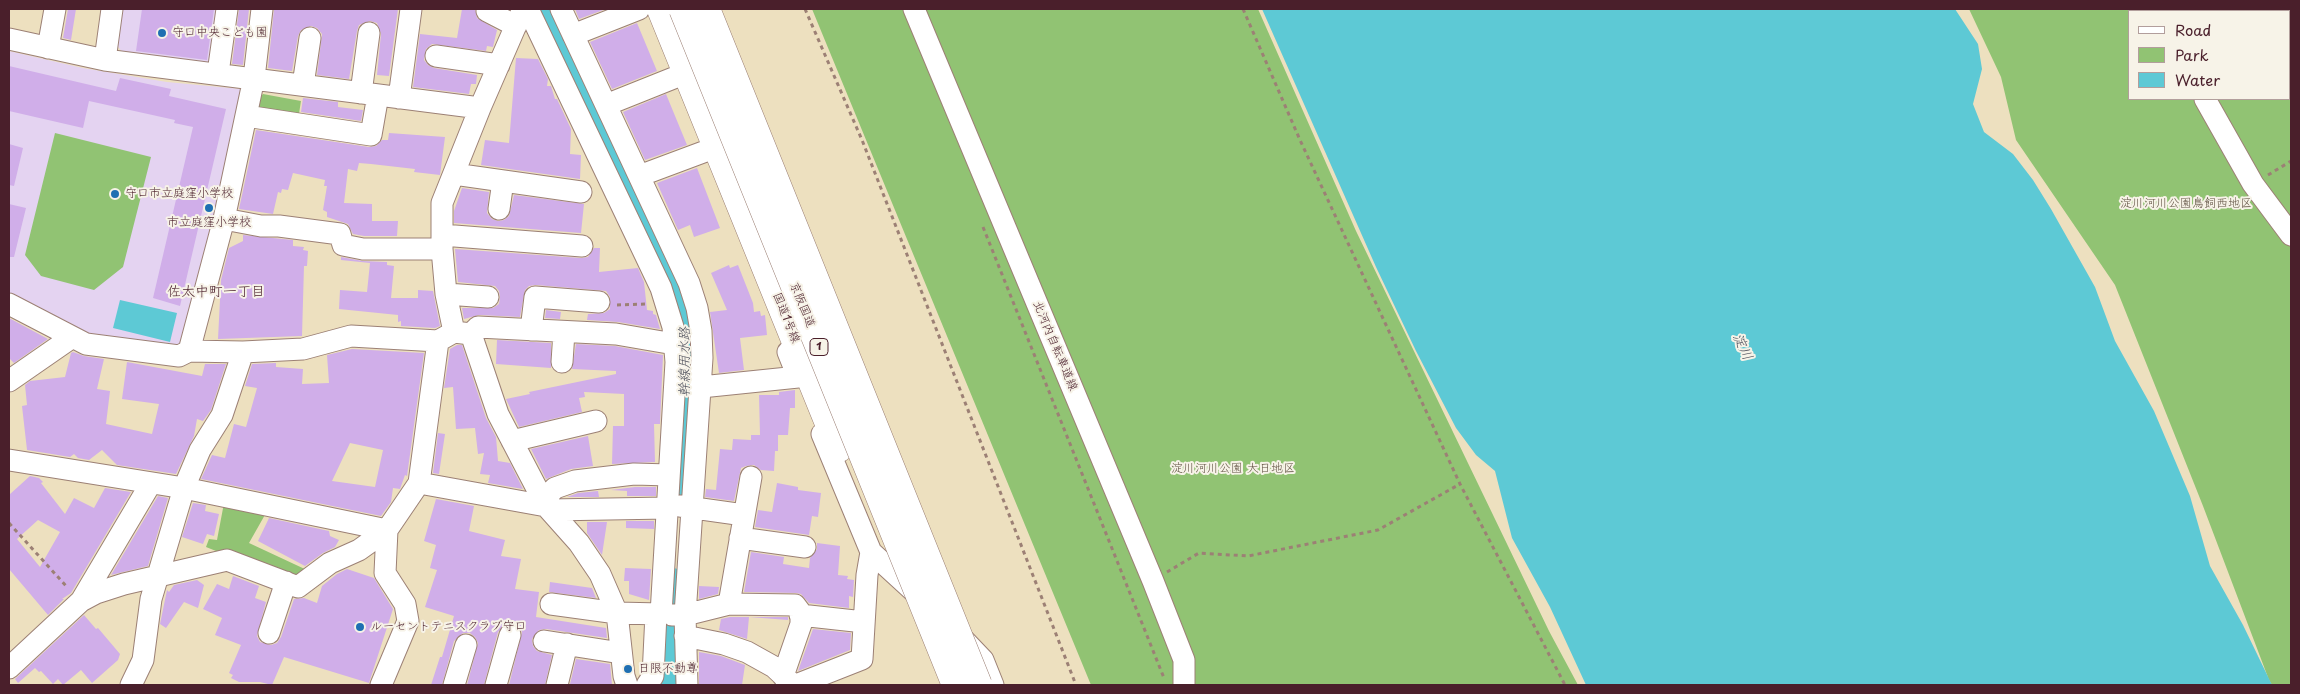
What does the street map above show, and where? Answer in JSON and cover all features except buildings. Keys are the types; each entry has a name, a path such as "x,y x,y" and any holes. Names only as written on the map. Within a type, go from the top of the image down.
{"highway":[{"name":"国道1号線","path":"661,9 838,448 874,523 940,646"},
{"name":"京阪国道","path":"683,9 956,685"},
{"name":"京阪国道","path":"706,9 978,685"}],"street":[{"path":"48,48 55,9"},
{"path":"105,60 112,9"},
{"path":"218,73 227,9"},
{"path":"188,351 224,218 254,78 262,9"},
{"path":"399,98 411,9"},
{"path":"528,9 661,288 673,327 676,362 669,475 677,507"},
{"path":"561,9 689,284 702,331 701,387 677,507 669,615 653,676 647,685"},
{"path":"573,35 639,9"},
{"path":"648,9 871,552 975,650 983,660 994,685"},
{"name":"北河内自転車道線","path":"914,9 1153,581 1184,660 1184,685"},
{"path":"487,11 520,17 480,108 442,202 442,242 446,294 454,336 546,505 579,542 600,574 617,613 621,653 627,685"},
{"path":"246,116 371,135 369,33"},
{"path":"303,85 310,38"},
{"path":"9,39 105,60 480,108"},
{"path":"436,56 499,65"},
{"path":"606,105 676,77"},
{"path":"2206,100 2253,184 2291,235"},
{"path":"639,176 706,150"},
{"path":"454,174 581,192"},
{"path":"499,209 503,181"},
{"path":"224,218 261,226 279,226 340,234 343,245 363,249 442,242 582,246"},
{"path":"446,294 488,297"},
{"path":"531,330 536,296 599,302"},
{"path":"9,304 71,338 86,344 180,356 188,351 243,352 303,349 351,336 454,336 478,327 616,334 674,344"},
{"path":"562,362 564,332"},
{"path":"81,601 124,584 227,560 298,587 330,563 360,550 387,530 419,483 454,336"},
{"path":"9,381 71,338"},
{"path":"130,685 143,660 147,621 157,577 184,488 200,450 222,415 243,352"},
{"path":"701,387 798,377"},
{"path":"512,441 596,421"},
{"path":"9,460 184,488 387,530"},
{"path":"546,505 555,488 575,480 634,474 669,475"},
{"path":"729,604 751,477"},
{"path":"9,668 81,601 151,483"},
{"path":"419,483 546,505 677,507 744,515"},
{"path":"382,685 408,621 405,604 384,573 387,530"},
{"path":"740,538 806,547"},
{"path":"791,682 862,659 867,576 871,552"},
{"path":"269,634 286,582"},
{"path":"551,604 617,613 669,615 729,604 794,605 800,615 801,624 791,682"},
{"path":"669,615 685,636 687,685"},
{"path":"800,615 864,622"},
{"path":"496,685 510,635"},
{"path":"685,636 724,644 747,652 774,667 791,682"},
{"path":"544,641 621,653"},
{"path":"557,685 567,644"},
{"path":"454,685 466,645"}],"path":[{"path":"805,9 862,140 1076,685"},
{"path":"1243,9 1300,140 1460,484 1566,685"},
{"path":"2253,184 2291,161"},
{"name":"北河内自転車道線","path":"981,222 1167,685"},
{"path":"599,302 618,305 666,304"},
{"path":"1153,581 1200,554 1248,556 1378,530 1460,484"},
{"path":"9,523 81,601"}],"shaded area":[{"path":"119,9 220,9 209,65 122,52 116,44"},
{"name":"守口市立庭窪小学校","path":"9,51 83,68 167,82 241,89 245,95 183,346 95,339 9,293"}],"green space":[{"name":"淀川河川公園 大日地区","path":"812,9 1258,9 1356,231 1549,631 1578,685 1091,685"},
{"name":"淀川河川公園鳥飼西地区","path":"1969,9 2278,9 2128,10 2128,100 2290,100 2290,28 2291,30 2291,685 2272,685 2269,680 2203,506 2115,285 2016,140 2001,77"},
{"path":"263,94 301,101 298,120 255,113 256,101"},
{"path":"55,133 151,157 123,267 94,290 41,276 25,255"},
{"path":"224,503 266,513 249,543 309,571 294,582 206,547 209,539 217,540"}],"water":[{"name":"淀川","path":"1262,9 1955,9 1978,44 1982,69 1973,104 1984,132 2013,154 2033,180 2095,287 2115,341 2154,411 2190,496 2210,566 2243,625 2272,685 1586,685 1550,607 1512,538 1495,471 1476,455 1456,428 1416,351 1376,267"},
{"path":"120,300 177,313 170,342 113,328"}],"waterway":[{"name":"幹線用水路","path":"544,9 677,294 686,328 688,366 679,485"},
{"name":"幹線用水路","path":"666,685 672,583"}],"place":[{"name":"守口中央こども園","path":"162,33"},
{"name":"守口市立庭窪小学校","path":"115,194"},
{"name":"市立庭窪小学校","path":"209,208"},
{"name":"ルーセントテニスクラブ守口","path":"360,627"},
{"name":"日限不動尊","path":"628,669"}],"district":[{"name":"佐太中町一丁目","path":"216,292"}]}
